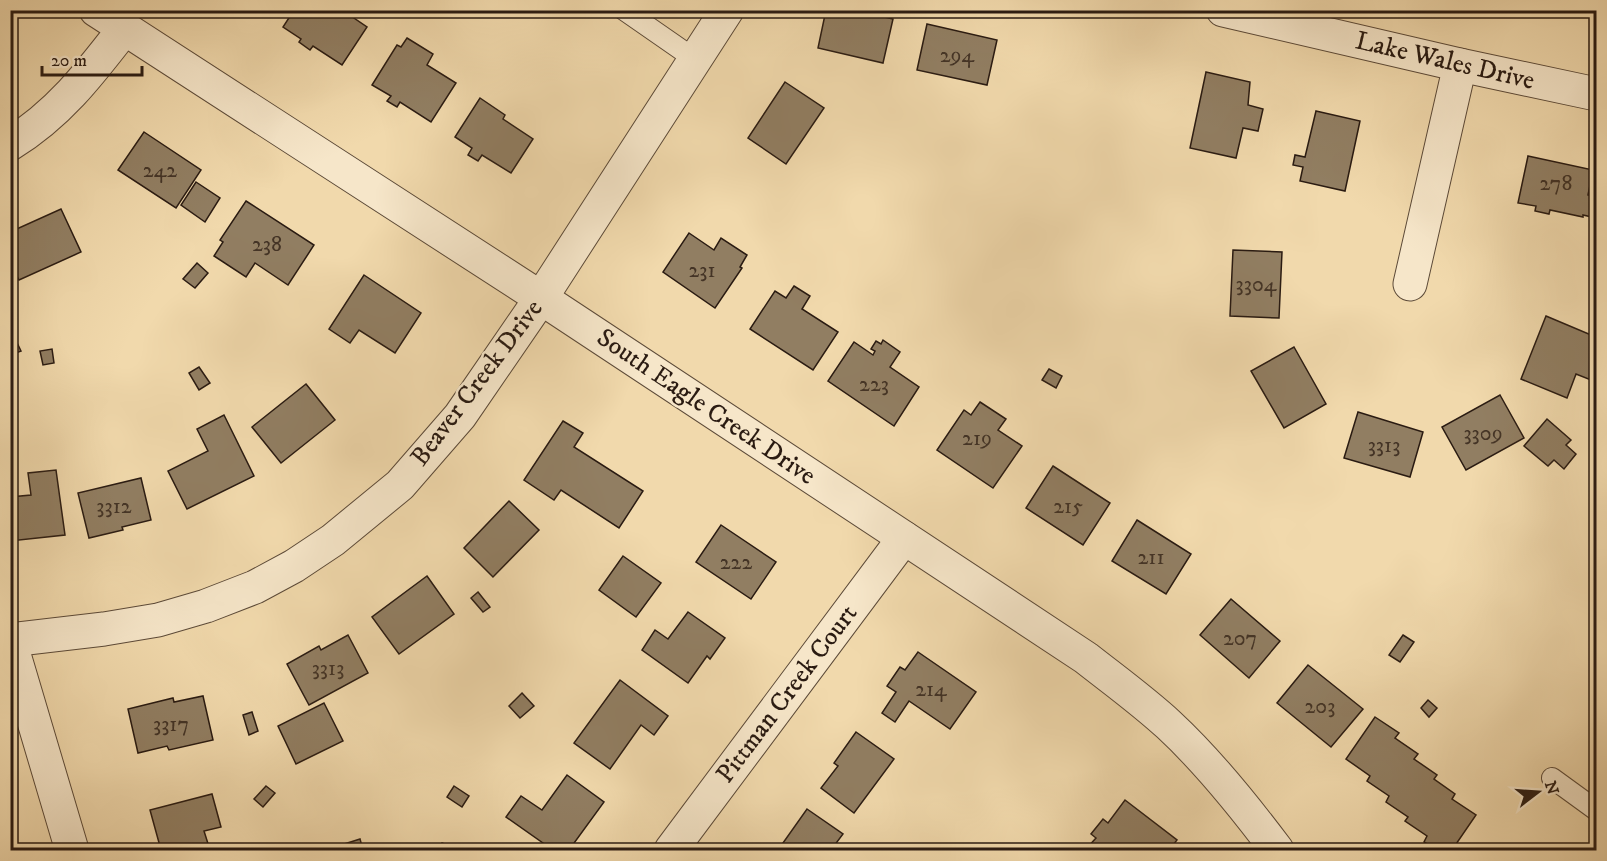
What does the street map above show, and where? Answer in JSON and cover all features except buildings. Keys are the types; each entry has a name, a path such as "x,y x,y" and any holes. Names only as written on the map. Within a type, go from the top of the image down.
{"street":[{"name":"South Eagle Creek Drive","path":"96,10 541,298 1086,658 1171,726 1226,785 1276,850"},
{"name":"Beaver Creek Drive","path":"10,641 158,620 255,587 294,567 333,540 400,485 460,416 541,298 727,10"},
{"name":"Lake Wales Drive","path":"1223,10 1596,94"},
{"path":"10,144 46,119 81,84 124,29"},
{"path":"1410,284 1460,65"},
{"name":"Pittman Creek Court","path":"670,850 903,538"},
{"path":"10,641 72,850"}],"lane":[{"path":"624,10 696,60"},
{"path":"1552,778 1596,810"}]}
